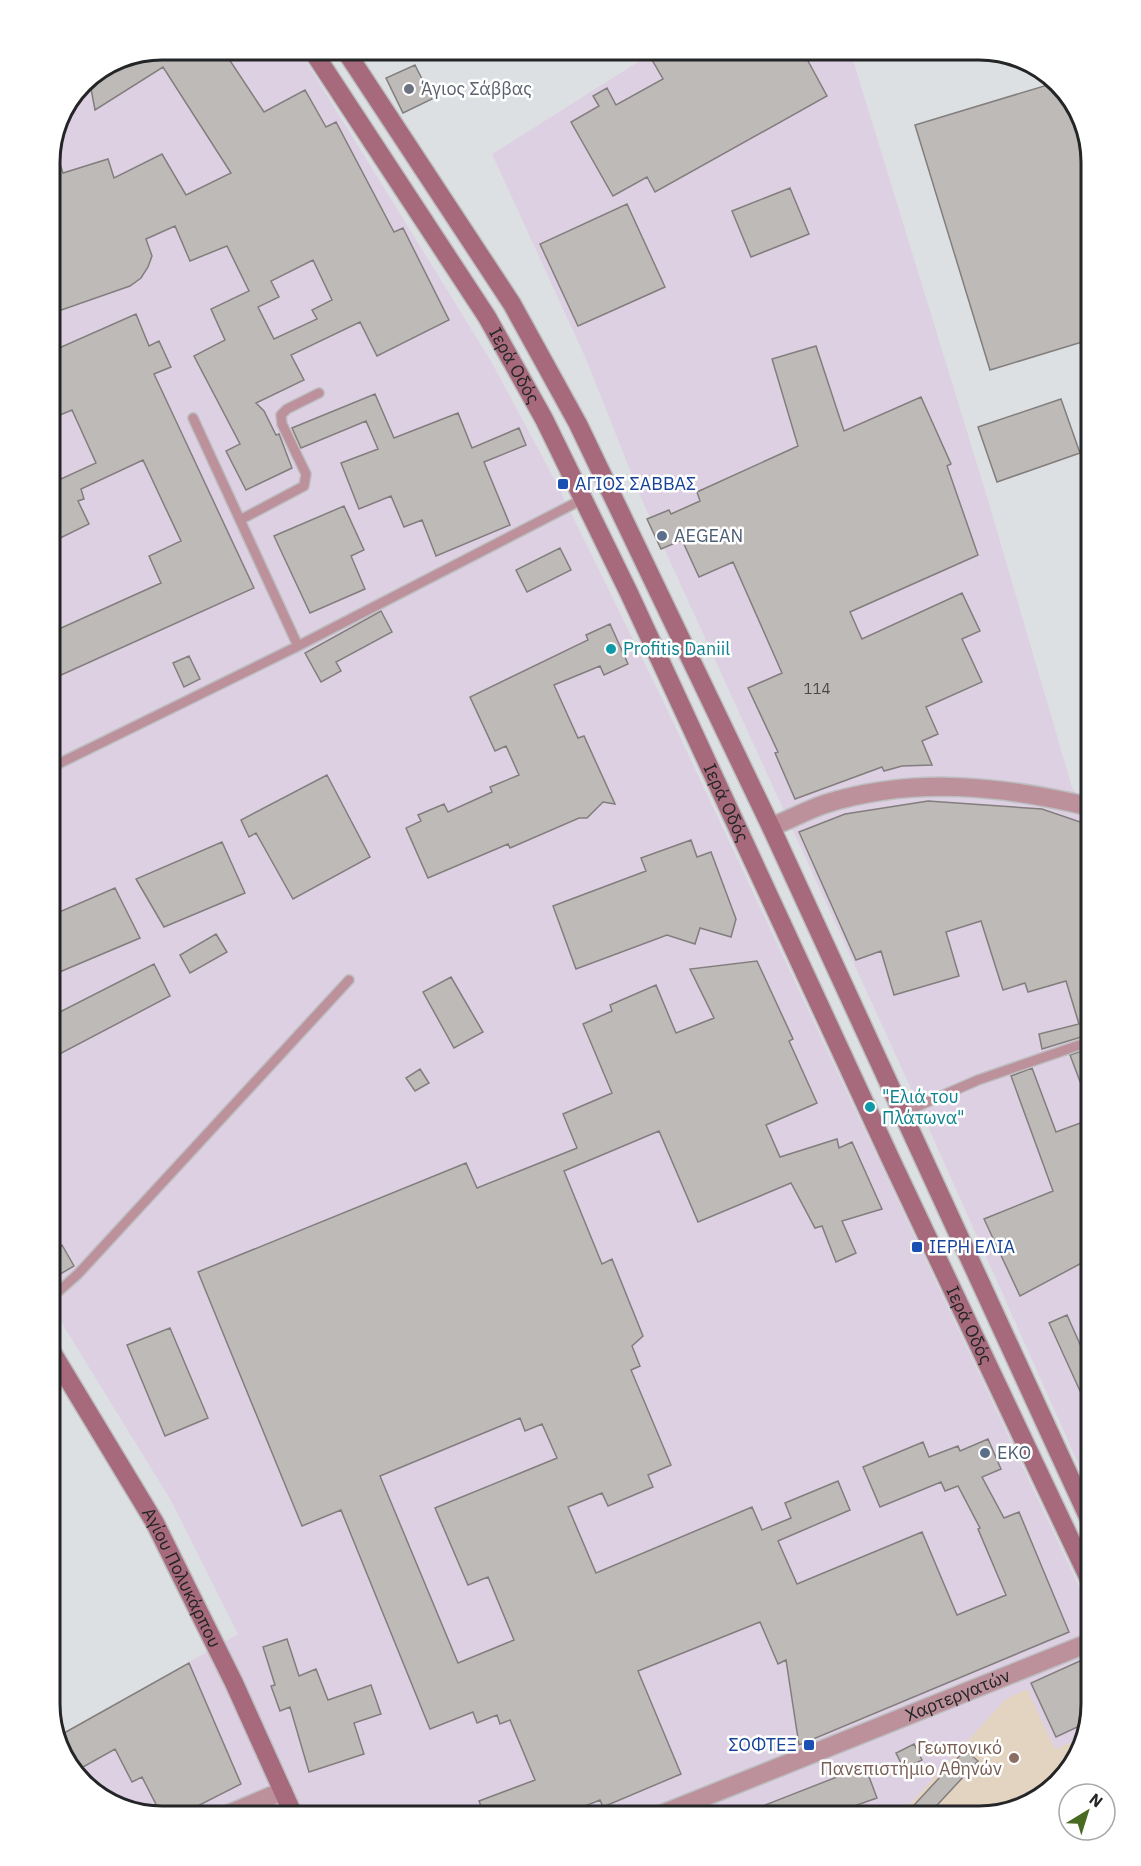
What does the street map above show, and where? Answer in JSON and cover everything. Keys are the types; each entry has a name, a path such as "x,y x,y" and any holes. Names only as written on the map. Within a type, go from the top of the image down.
{"main road":[{"name":"Ιερά Οδός","path":"319,60 487,317 544,419 630,593 892,1162 1081,1560"},
{"name":"Ιερά Οδός","path":"352,60 512,304 538,349 617,504 771,827 1081,1499"},
{"name":"Αγίου Πολυκάρπου","path":"60,1366 155,1523 212,1636 290,1806"}],"street":[{"path":"771,827 823,805 852,797 929,786 985,788 1049,797 1081,804"},
{"name":"Χαρτεργατών","path":"682,1806 1081,1646"},
{"path":"248,1806 283,1791"}],"lane":[{"path":"240,520 304,486 306,474 282,424 281,415 287,409 319,393"},
{"path":"193,418 298,646"},
{"path":"60,763 298,646 583,499"},
{"path":"60,1290 78,1274 349,980"},
{"path":"902,1113 986,1077 1081,1045"}],"shaded area":[{"path":"162,60 305,60 491,361 557,484 667,709 1081,1591 1081,1704 1076,1737 1074,1742 1055,1749 1027,1690 1006,1699 908,1806 155,1806 129,1801 105,1789 85,1771 77,1761 64,1733 238,1634 170,1499 60,1320 60,155 63,136 81,100 95,85 129,65"},
{"path":"641,60 853,60 988,500 1072,787 1081,800 1081,1470 913,1093 641,498 586,359 492,154"},
{"name":"Γεωπονικό Πανεπιστήμιο Αθηνών","path":"1027,1689 1055,1749 1074,1742 1056,1771 1036,1789 1005,1803 979,1806 908,1806 1006,1699"}],"building":[{"path":"230,60 264,112 305,90 326,127 336,122 394,232 403,228 449,320 377,356 360,322 291,355 304,380 256,403 264,411 276,435 279,434 292,468 246,490 226,451 240,444 194,356 225,340 211,309 249,291 227,246 190,261 175,226 146,239 152,256 141,278 130,286 60,310 60,164 63,173 108,159 114,178 162,154 186,195 231,173 163,67 95,110 91,89 95,85 129,65 149,61","holes":["313,260 332,300 312,310 317,319 274,339 258,307 279,297 271,281"]},
{"path":"652,60 807,60 827,96 655,192 647,177 613,196 571,122 599,106 593,96 607,88 616,105 663,79"},
{"name":"Άγιος Σάββας","path":"415,65 432,99 403,113 386,78"},
{"path":"1046,85 1064,105 1076,129 1081,162 1081,342 990,370 915,125"},
{"path":"790,188 809,234 751,257 732,211"},
{"path":"627,204 665,287 578,326 540,244"},
{"path":"136,314 149,346 159,341 171,367 154,374 254,588 60,675 60,628 161,583 149,556 181,541 143,460 81,489 84,499 78,501 89,524 60,538 60,479 96,463 72,410 60,415 60,348"},
{"path":"816,346 844,431 921,397 951,464 947,466 978,555 850,612 862,639 962,593 980,631 962,639 982,682 926,707 938,734 922,741 932,765 902,766 884,771 882,767 795,799 775,753 778,752 748,688 782,673 733,562 699,577 682,540 661,549 647,519 669,510 671,514 700,501 697,492 798,446 772,359"},
{"path":"375,394 394,438 458,413 472,448 519,428 526,445 484,462 510,525 436,556 422,520 404,527 391,496 359,509 341,463 378,449 366,421 301,448 292,428"},
{"path":"1061,399 1080,453 997,482 978,427"},
{"path":"344,506 364,550 351,556 365,589 310,613 274,536"},
{"path":"560,548 571,570 527,592 516,570"},
{"path":"381,611 392,632 336,662 341,671 321,682 305,653"},
{"path":"610,624 628,664 604,675 600,666 554,685 578,738 584,736 615,804 603,802 587,818 579,818 510,848 508,844 428,878 406,828 421,821 418,815 444,804 448,812 492,792 490,787 519,775 506,746 495,751 470,697 588,640 586,635"},
{"path":"189,656 200,679 184,687 173,663"},
{"path":"327,775 370,857 293,899 256,833 249,837 241,820"},
{"path":"928,801 1042,809 1081,822 1081,1037 1042,1049 1039,1034 1079,1024 1066,981 1028,992 1025,983 1003,990 981,921 946,932 959,976 894,995 881,951 856,960 799,832 845,814"},
{"path":"691,840 697,857 711,852 736,919 731,937 700,928 695,944 667,935 576,969 553,906 646,871 641,858"},
{"path":"222,842 245,893 164,927 136,879"},
{"path":"115,888 140,938 60,972 60,912"},
{"path":"216,934 227,952 190,973 180,955"},
{"path":"757,961 793,1039 789,1041 817,1103 766,1125 780,1157 837,1139 839,1148 852,1142 882,1209 842,1221 856,1253 836,1262 822,1226 815,1228 791,1183 698,1222 659,1131 564,1171 602,1264 612,1259 643,1336 632,1346 640,1366 631,1370 671,1465 648,1475 653,1487 608,1506 602,1493 568,1507 596,1573 752,1507 762,1530 791,1518 785,1503 838,1481 850,1510 778,1541 797,1584 922,1532 957,1615 1006,1595 978,1529 980,1528 958,1486 945,1491 941,1482 880,1507 863,1467 923,1442 929,1457 958,1446 960,1451 988,1439 1001,1469 982,1477 1004,1518 1019,1512 1069,1632 799,1745 786,1660 778,1664 760,1622 638,1671 681,1774 605,1806 603,1806 600,1800 585,1806 481,1806 479,1801 535,1780 510,1720 500,1724 497,1715 477,1723 473,1712 430,1729 341,1510 302,1526 198,1272 466,1163 477,1188 577,1148 563,1114 612,1093 583,1024 612,1011 610,1005 656,985 676,1033 714,1018 690,969","holes":["520,1418 525,1431 542,1424 557,1458 435,1508 468,1585 488,1577 514,1640 458,1663 380,1476"]},
{"path":"154,964 170,996 60,1054 60,1012"},
{"path":"451,977 483,1032 454,1048 423,992"},
{"path":"1081,1051 1081,1084 1070,1055"},
{"path":"1032,1068 1056,1132 1081,1123 1081,1263 1020,1296 984,1219 1053,1191 1011,1076"},
{"path":"420,1069 429,1083 415,1091 406,1078"},
{"path":"62,1245 74,1266 60,1274 60,1246"},
{"path":"1067,1315 1081,1346 1081,1393 1049,1323"},
{"path":"170,1328 208,1418 165,1436 127,1345"},
{"path":"287,1639 299,1676 316,1669 328,1700 371,1685 381,1714 354,1723 364,1754 309,1772 290,1707 280,1711 271,1686 275,1685 263,1647"},
{"path":"1081,1660 1081,1704 1078,1727 1056,1737 1031,1683"},
{"path":"189,1663 241,1784 198,1806 157,1806 142,1777 132,1782 115,1749 82,1768 64,1733"},
{"path":"914,1744 922,1760 904,1769 896,1753"},
{"path":"965,1750 978,1761 936,1806 913,1806"},
{"path":"865,1766 877,1798 854,1806 763,1806"}],"place":[{"name":"Άγιος Σάββας","path":"409,89"},
{"name":"ΑΓΙΟΣ ΣΑΒΒΑΣ","path":"563,484"},
{"name":"AEGEAN","path":"662,536"},
{"name":"Profitis Daniil","path":"611,649"},
{"name":"\"Ελιά του Πλάτωνα\"","path":"870,1107"},
{"name":"ΙΕΡΗ ΕΛΙΑ","path":"917,1247"},
{"name":"EKO","path":"985,1453"},
{"name":"ΣΟΦΤΕΞ","path":"809,1745"},
{"name":"Γεωπονικό Πανεπιστήμιο Αθηνών","path":"1014,1758"}]}
